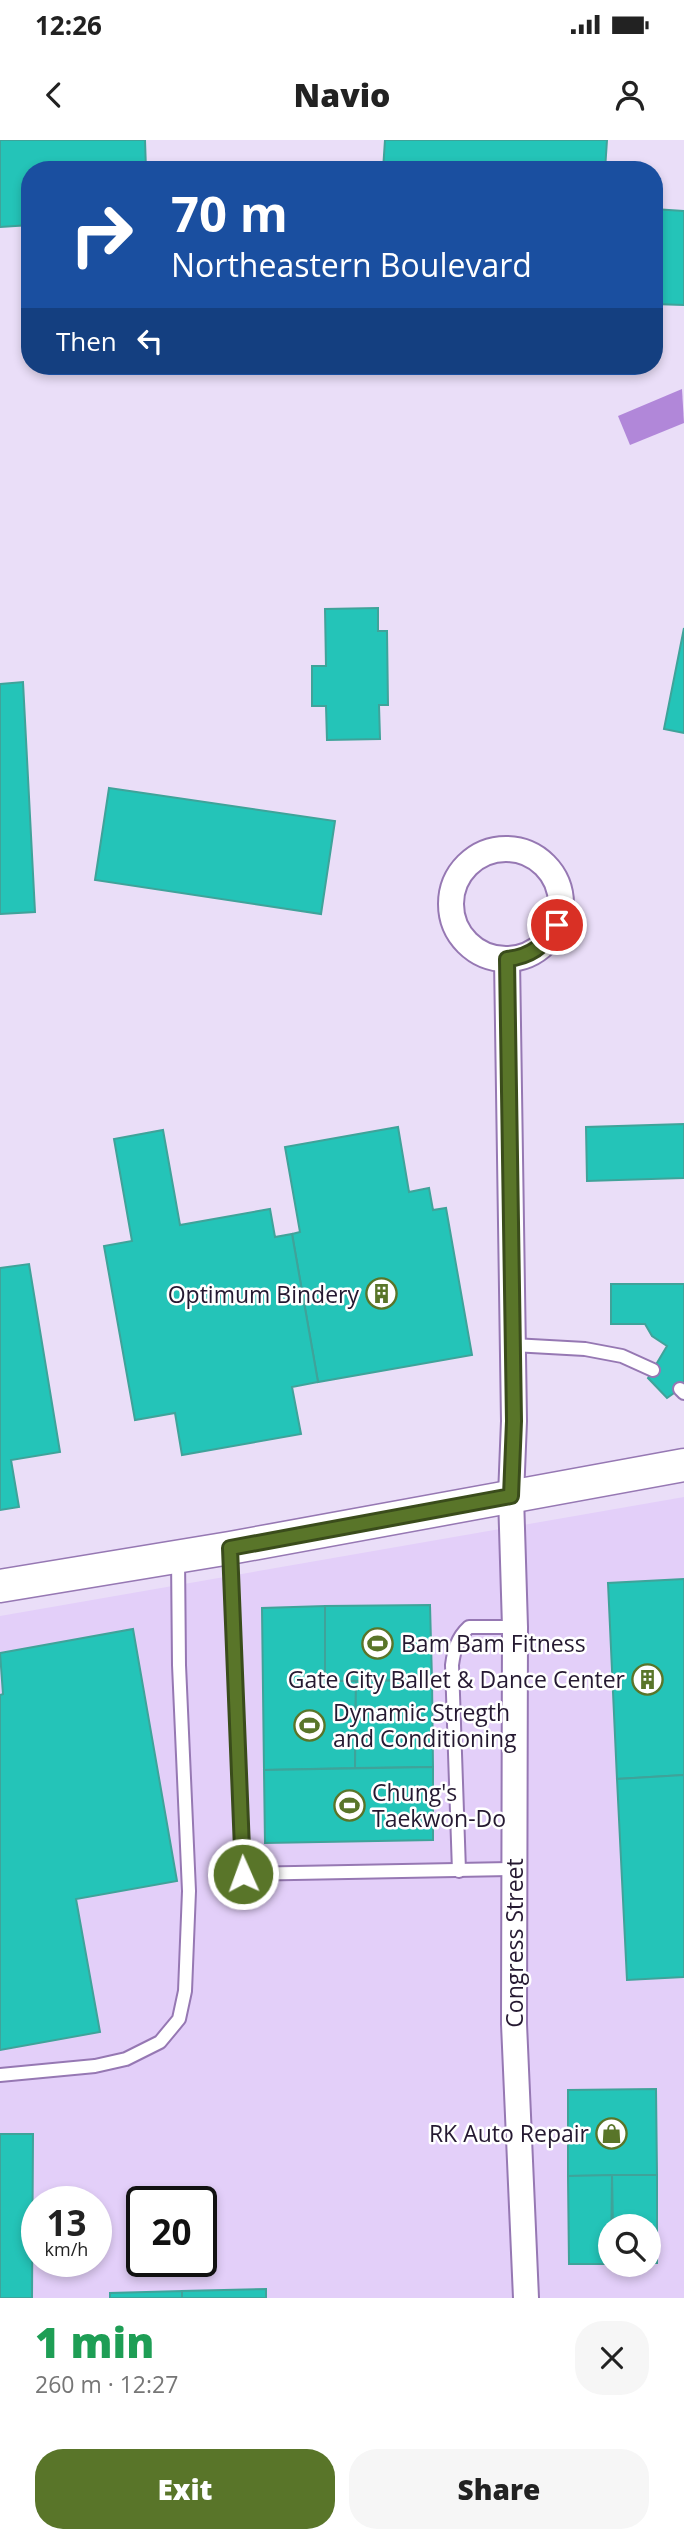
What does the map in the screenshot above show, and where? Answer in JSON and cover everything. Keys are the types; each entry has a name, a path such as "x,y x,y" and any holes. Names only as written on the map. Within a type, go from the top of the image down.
{"street":[{"path":"499,849 516,849 539,860 551,872 560,893 559,917 549,938 530,953 507,959 488,956 470,946 455,925 451,905 457,879 464,868 482,854 499,849"},
{"name":"Congress Street","path":"507,959 514,1421 511,1496 515,1627 514,2024 526,2298"},
{"path":"0,1586 230,1548 684,1465"}],"lane":[{"path":"513,1345 585,1349 622,1356 653,1370"},
{"path":"230,1548 243,1874 514,1869"},
{"path":"0,2075 95,2066 126,2059 160,2042 179,2019 185,1992 189,1891 179,1665 178,1556"},
{"path":"459,1871 452,1665 454,1652 457,1642 469,1627 515,1627"}],"shaded area":[{"path":"682,389 684,423 630,445 618,416"},
{"path":"684,1497 684,2298 0,2298 0,1616"}],"building":[{"path":"0,140 145,140 146,161 21,161 21,226 0,227"},
{"path":"385,140 607,140 606,161 384,161"},
{"path":"663,210 684,211 684,305 663,304"},
{"path":"378,608 378,631 387,631 388,705 379,705 380,739 327,740 326,706 312,706 312,666 326,666 325,609"},
{"path":"684,628 684,733 664,729"},
{"path":"23,682 35,912 0,914 0,684"},
{"path":"109,788 335,821 321,914 95,880"},
{"path":"684,1124 684,1178 587,1181 586,1127"},
{"name":"Optimum Bindery","path":"398,1127 409,1192 429,1188 433,1210 446,1208 472,1355 318,1382 292,1234 300,1232 285,1147"},
{"path":"163,1130 180,1225 270,1209 275,1237 292,1234 318,1382 292,1387 301,1434 182,1455 175,1413 135,1420 104,1246 132,1241 114,1139"},
{"path":"29,1264 60,1452 11,1460 19,1507 0,1510 0,1268"},
{"path":"611,1284 684,1284 684,1386 667,1398 648,1378 667,1346 652,1336 645,1324 611,1324"},
{"name":"Gate City Ballet & Dance Center","path":"684,1579 684,1775 617,1779 608,1583"},
{"name":"Bam Bam Fitness","path":"430,1605 432,1680 325,1681 325,1606"},
{"name":"Dynamic Stregth and Conditioning","path":"325,1606 325,1681 356,1681 355,1768 264,1770 262,1608"},
{"path":"133,1629 177,1881 76,1899 100,2032 0,2050 0,1695 3,1694 0,1653"},
{"path":"432,1680 433,1767 355,1768 356,1681"},
{"name":"Chung's Taekwon-Do","path":"433,1767 433,1840 265,1843 264,1770"},
{"path":"684,1775 684,1977 627,1980 617,1779"},
{"name":"RK Auto Repair","path":"656,2089 657,2175 568,2176 568,2090"},
{"path":"0,2134 33,2134 33,2186 21,2186 21,2277 32,2277 32,2298 0,2298"},
{"path":"612,2175 612,2214 598,2214 598,2264 569,2264 568,2176"},
{"path":"612,2175 657,2175 657,2214 613,2214"},
{"path":"266,2289 266,2298 182,2298 182,2291"},
{"path":"182,2291 182,2298 110,2298 110,2293"}],"place":[{"name":"Optimum Bindery","path":"382,1294"},
{"name":"Bam Bam Fitness","path":"378,1643"},
{"name":"Gate City Ballet & Dance Center","path":"648,1679"},
{"name":"Dynamic Stregth and Conditioning","path":"310,1725"},
{"name":"Chung's Taekwon-Do","path":"349,1805"},
{"name":"RK Auto Repair","path":"612,2133"}],"route":[{"path":"243,1874 230,1548 511,1496 514,1421 507,959 537,949 544,944 557,925"}]}
